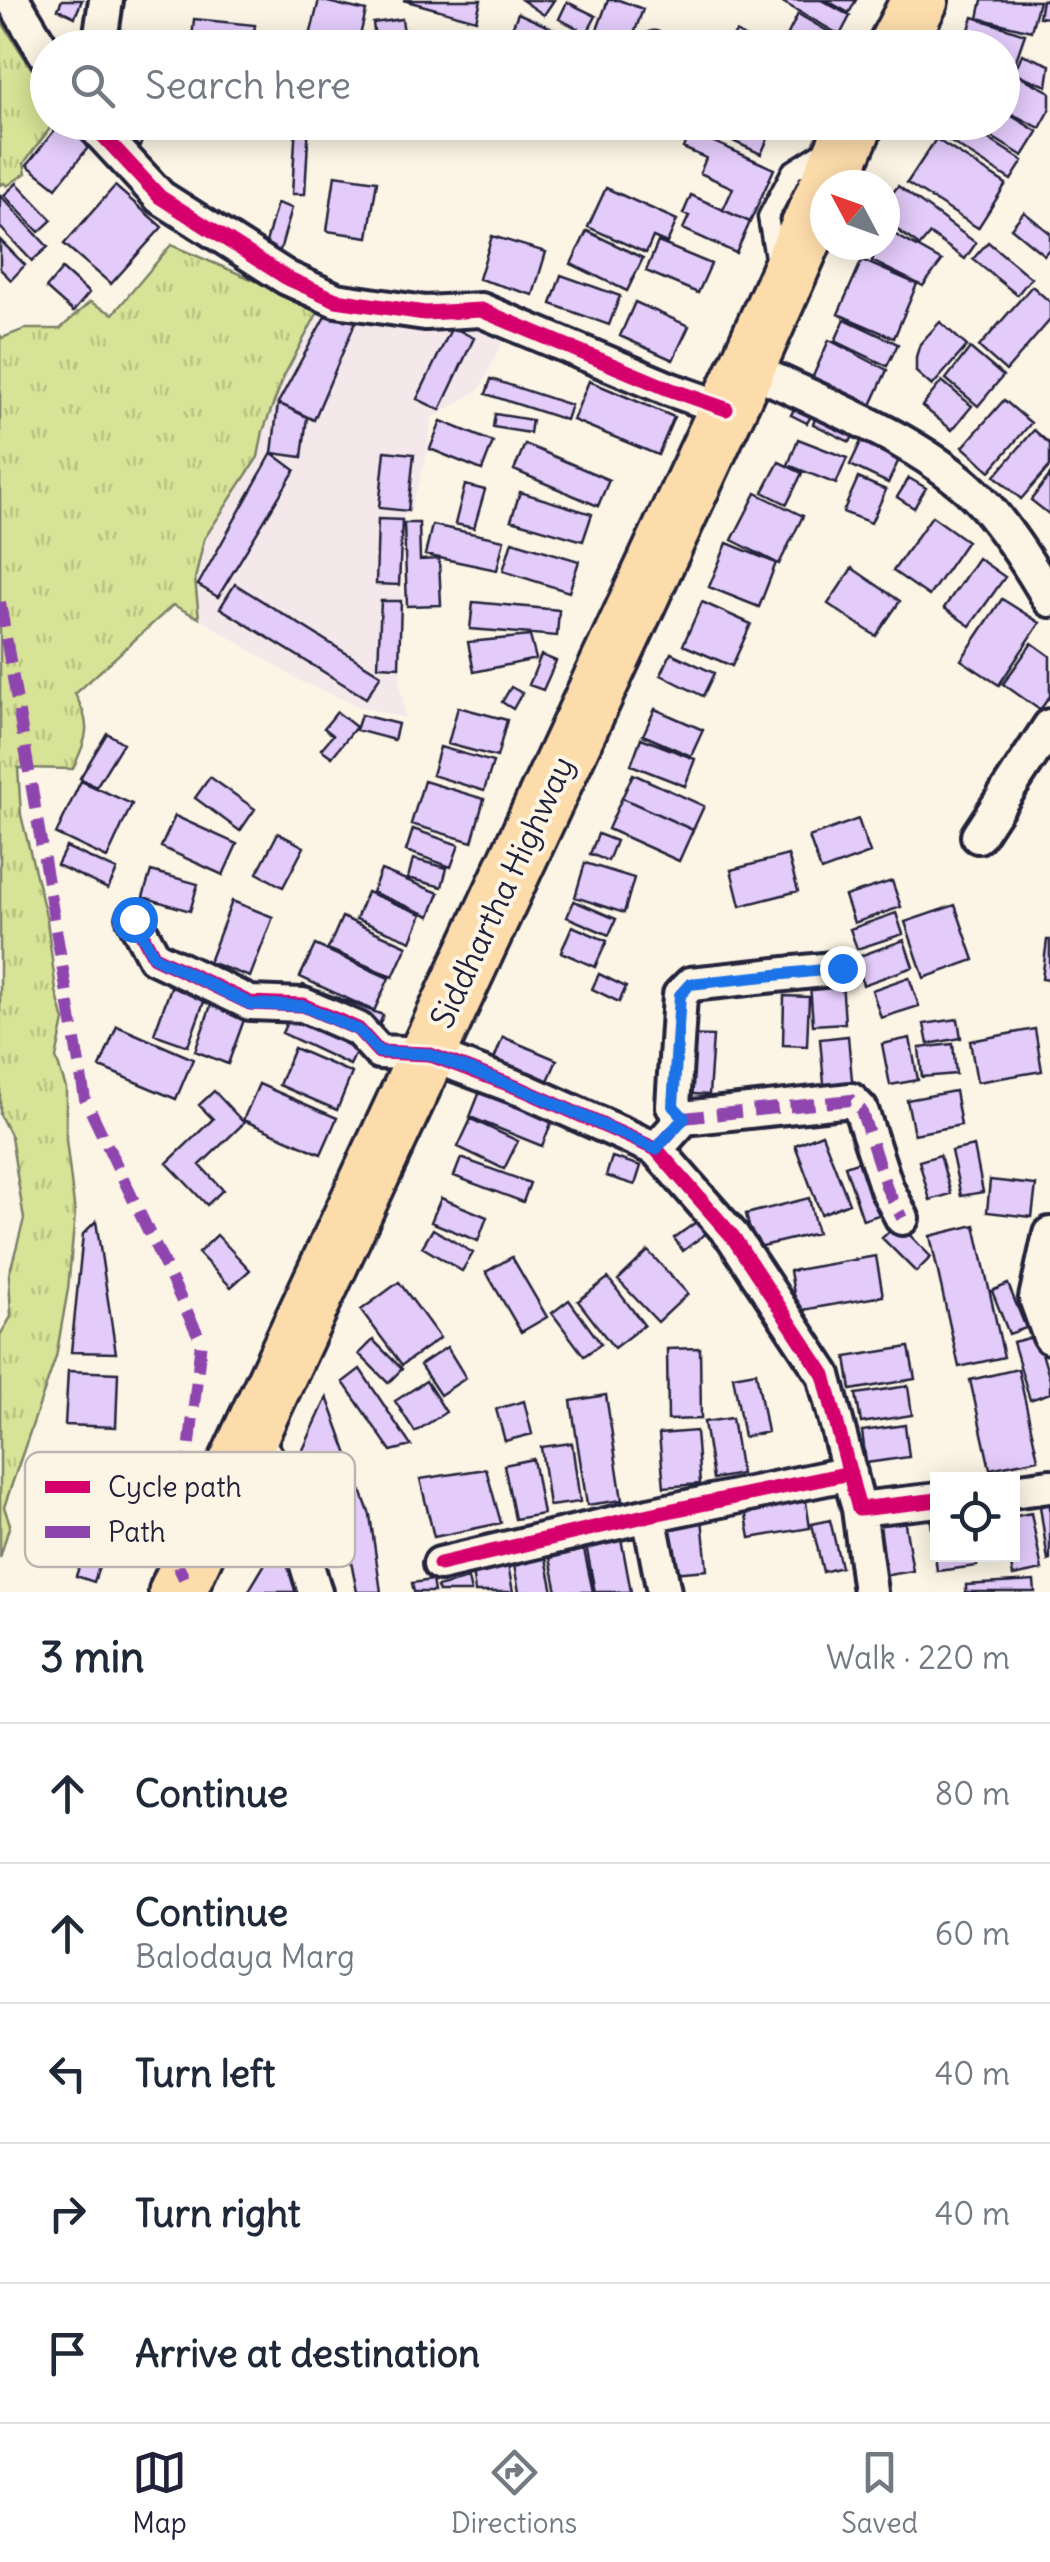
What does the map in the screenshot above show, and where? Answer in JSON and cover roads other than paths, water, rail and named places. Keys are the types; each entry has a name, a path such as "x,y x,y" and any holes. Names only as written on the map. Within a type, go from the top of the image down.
{"highway":[{"path":"904,30 920,0"},
{"name":"Siddhartha Highway","path":"243,1452 839,159"},
{"name":"Siddhartha Highway","path":"177,1592 189,1567"}],"street":[{"path":"13,0 31,30"},
{"path":"101,30 106,0"},
{"path":"109,140 160,197 286,278 336,300 424,314 481,310 736,388 917,450 983,503 1050,600"},
{"path":"978,836 1050,726"},
{"path":"134,919 154,957 250,1004 303,1006 358,1030 379,1052 428,1054 524,1090 656,1149 733,1236 824,1375 859,1509 870,1592"},
{"path":"684,1118 673,1106 680,995 684,988 690,984 842,968"},
{"path":"656,1149 684,1118 851,1100 861,1110 887,1189 902,1218"},
{"path":"1050,1234 1036,1298 1050,1337"},
{"path":"251,1434 263,1452"},
{"path":"440,1564 850,1473"},
{"path":"1020,1490 1050,1486"},
{"path":"859,1509 930,1501"},
{"path":"649,1515 664,1592"},
{"path":"308,1567 316,1592"}]}
